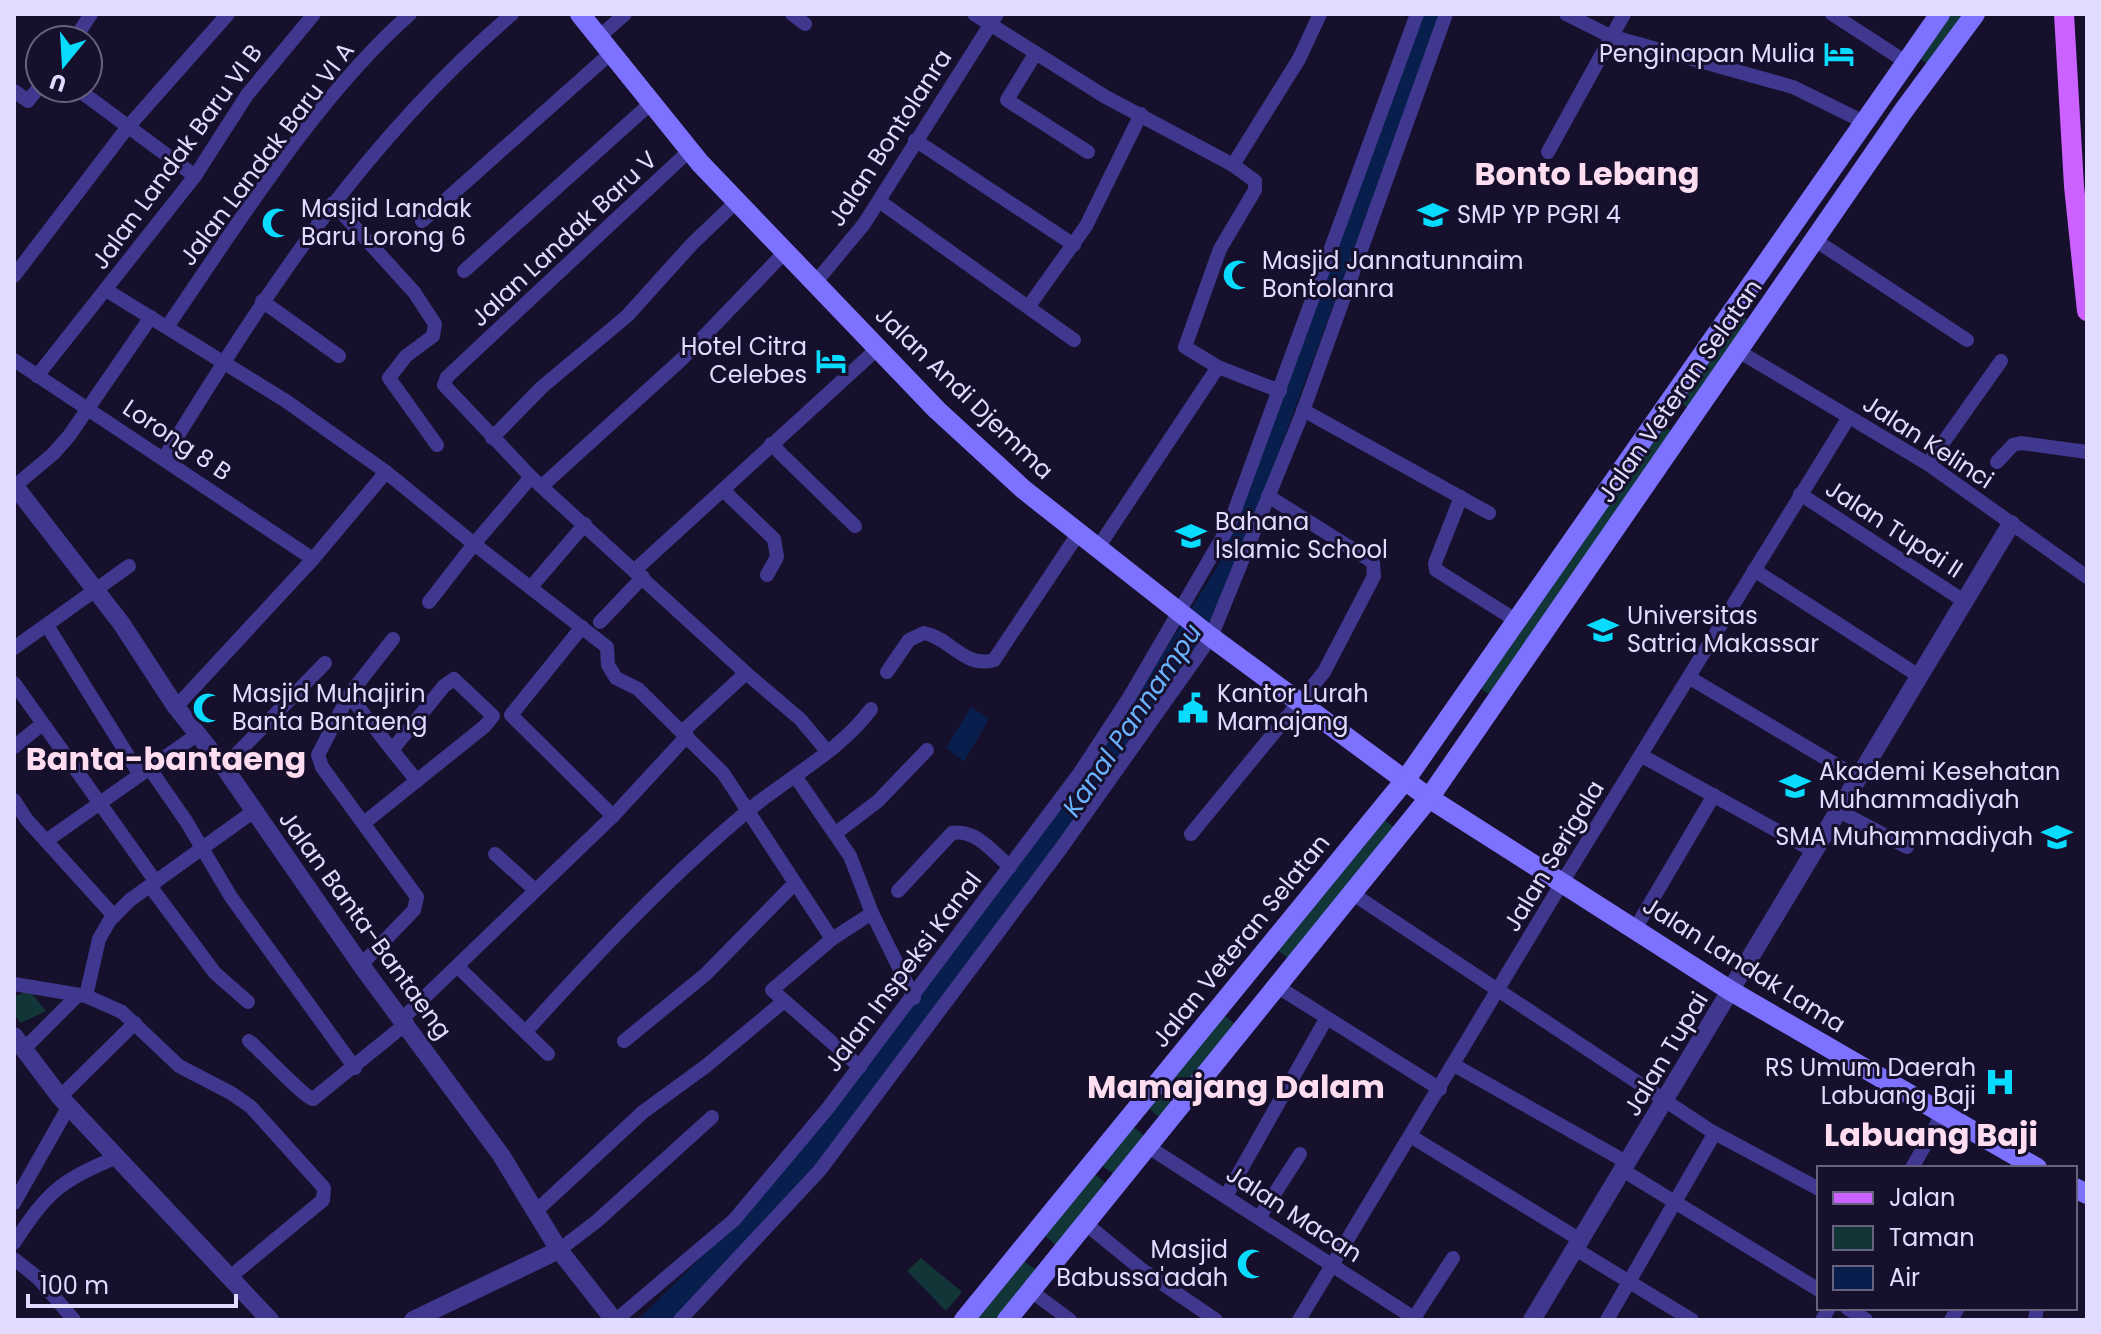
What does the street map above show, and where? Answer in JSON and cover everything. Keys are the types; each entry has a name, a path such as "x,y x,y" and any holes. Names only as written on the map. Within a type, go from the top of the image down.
{"main road":[{"name":"Jalan Andi Djemma","path":"580,14 650,104 737,201 877,349 993,462 1209,635 1406,779"},
{"name":"Jalan Veteran Selatan","path":"964,1320 1406,779 1940,14"},
{"name":"Jalan Veteran Selatan","path":"1007,1320 1429,798 1975,14"},
{"path":"2064,14 2074,186 2087,311"},
{"path":"1666,405 1691,421"},
{"path":"1406,779 1429,798"},
{"name":"Jalan Landak Lama","path":"1429,798 1731,991 2034,1166"},
{"path":"1224,1004 1246,1025"},
{"path":"1027,1243 1054,1264"}],"street":[{"path":"14,276 127,128 228,14"},
{"name":"Jalan Landak Baru VI B","path":"37,376 195,176 247,95 314,14"},
{"name":"Jalan Landak Baru VI A","path":"167,327 246,211 329,103 379,41 410,14"},
{"path":"164,458 262,301 333,203 415,104 512,14"},
{"path":"422,221 606,44 625,14"},
{"path":"792,14 805,24"},
{"path":"974,14 1136,118"},
{"path":"1233,165 1299,59 1320,14"},
{"name":"Jalan Inspeksi Kanal","path":"615,1320 734,1220 860,1067 1079,774 1183,615 1229,526 1417,14"},
{"path":"680,1320 820,1170 1062,847 1209,635 1303,410 1446,14"},
{"path":"1566,14 1610,36 1793,87 1864,122"},
{"path":"1548,152 1624,14"},
{"path":"1832,14 1906,62"},
{"path":"991,23 1032,59 1136,118 1233,165 1257,185 1220,249 1184,344 1188,351 1218,367 1280,391"},
{"name":"Jalan Bontolanra","path":"815,283 879,201 991,23"},
{"path":"1032,59 1007,100 1088,152"},
{"path":"96,104 195,176"},
{"path":"464,271 650,104"},
{"path":"1029,306 1074,245 1136,118"},
{"path":"915,140 1074,245"},
{"name":"Jalan Landak Baru V","path":"492,438 444,389 447,377 690,150"},
{"path":"737,201 692,244 627,316 542,387 492,438 746,673 800,719 827,751"},
{"path":"879,201 1074,340"},
{"path":"333,203 414,292 435,324 433,336 395,366 389,382 437,445"},
{"path":"1815,240 1967,340"},
{"path":"429,602 474,544 536,481 682,359 785,252"},
{"path":"106,290 223,362 386,472 607,647 608,665 616,678 638,689 723,773 832,939"},
{"path":"262,301 339,356"},
{"path":"14,485 53,454 151,317"},
{"path":"600,622 639,574 723,490 877,349"},
{"name":"Jalan Kelinci","path":"1740,352 1928,464 2087,577"},
{"name":"Lorong 8 B","path":"14,360 89,407 313,559"},
{"path":"1928,464 2001,361"},
{"path":"1099,546 1218,367"},
{"path":"1303,410 1489,513"},
{"name":"Jalan Serigala","path":"1299,1320 1412,1137 1563,881 1849,417"},
{"path":"1997,462 2013,445 2021,443 2087,452"},
{"path":"771,444 855,526"},
{"path":"176,707 313,559 386,472"},
{"name":"Jalan Banta-Bantaeng","path":"14,485 96,590 176,707 224,767 361,965 405,1020 501,1155 559,1250 615,1320"},
{"path":"723,490 774,539 777,557 767,575"},
{"name":"Jalan Tupai II","path":"1800,494 1964,601"},
{"path":"1191,834 1324,672 1374,576 1375,566 1268,496"},
{"path":"1461,497 1435,563 1436,570 1517,621"},
{"path":"531,587 585,524"},
{"name":"Jalan Tupai","path":"1532,1320 1580,1246 1812,850 2011,524"},
{"path":"887,672 909,640 924,633 942,640 972,661 994,660 1080,531"},
{"path":"14,648 48,627 129,566"},
{"path":"1754,570 1919,676"},
{"path":"48,627 145,772 203,851 231,897 355,1068"},
{"path":"582,627 511,715 613,816"},
{"path":"361,965 418,903 318,760 325,737 349,695 393,639"},
{"path":"224,767 325,663"},
{"path":"249,1041 288,1075 309,1099 316,1097 355,1068 613,816 685,734 746,673"},
{"path":"1690,678 1857,777"},
{"path":"364,823 485,726 493,716 454,679 444,686 392,750"},
{"path":"14,683 215,973 248,1002"},
{"path":"349,695 417,781"},
{"path":"529,1029 625,928 749,810 827,751 871,709"},
{"path":"14,747 41,725"},
{"path":"46,841 198,734"},
{"path":"836,833 878,801 927,750"},
{"path":"1642,756 1812,850"},
{"path":"795,776 850,856 872,913 914,998"},
{"path":"1635,929 1714,795"},
{"path":"14,800 46,841 114,916"},
{"path":"1837,810 1907,847"},
{"path":"254,811 114,916 99,939 82,996 19,1042 64,1101 270,1320"},
{"path":"898,891 952,833 963,832 975,836 1010,867"},
{"path":"495,854 535,890"},
{"path":"624,1041 706,974 795,883"},
{"path":"1353,894 1498,993 1711,1131 1817,1188"},
{"path":"860,1067 783,1002 773,992 773,987 832,939 872,913"},
{"path":"457,966 529,1029 548,1054"},
{"path":"14,984 82,996 122,1012 179,1066 251,1107 324,1188 323,1200 230,1277"},
{"path":"1278,987 1440,1089"},
{"path":"536,1211 643,1112 706,1066 783,1002"},
{"path":"1226,1196 1326,1019"},
{"path":"14,1203 64,1101 135,1023"},
{"path":"1454,1065 1626,1167 1676,1203 1817,1289"},
{"path":"1913,1166 1943,1113"},
{"path":"413,1320 559,1250 597,1221 712,1117"},
{"path":"1607,1320 1713,1136 1711,1131"},
{"path":"1412,1137 1692,1320"},
{"name":"Jalan Macan","path":"1147,1146 1415,1319"},
{"path":"1259,1218 1300,1154"},
{"path":"14,1243 54,1189 67,1178 117,1157"},
{"path":"1086,1224 1141,1269 1216,1320"},
{"path":"1415,1319 1453,1258"},
{"path":"14,1259 38,1278 74,1320"},
{"path":"1031,1291 1070,1320"}],"green space":[{"path":"1940,14 1975,14 1934,69 1913,53"},
{"path":"1732,308 1757,327 1697,414 1672,397"},
{"path":"1656,420 1680,437 1498,700 1473,684"},
{"path":"1377,815 1402,833 1296,964 1272,946"},
{"path":"29,990 46,1011 21,1023 14,1014 14,997"},
{"path":"1219,1011 1242,1030 1166,1123 1143,1103"},
{"path":"1127,1122 1151,1141 1121,1179 1095,1161"},
{"path":"1088,1169 1113,1189 1063,1252 1038,1229"},
{"path":"1016,1256 1044,1275 1007,1320 964,1320"},
{"path":"921,1258 962,1292 946,1311 907,1271"}],"water":[{"name":"Kanal Pannampu","path":"1423,14 1441,14 1247,538 1203,641 1080,814 821,1159 671,1320 638,1320 735,1224 1087,776 1219,564"},
{"path":"971,707 989,719 964,761 946,748"}],"place":[{"name":"Penginapan Mulia","path":"1839,54"},
{"name":"SMP YP PGRI 4","path":"1433,215"},
{"name":"Masjid Landak Baru Lorong 6","path":"277,223"},
{"name":"Masjid Jannatunnaim Bontolanra","path":"1238,275"},
{"name":"Hotel Citra Celebes","path":"831,361"},
{"name":"Bahana Islamic School","path":"1191,536"},
{"name":"Universitas Satria Makassar","path":"1603,630"},
{"name":"Masjid Muhajirin Banta Bantaeng","path":"208,708"},
{"name":"Kantor Lurah Mamajang","path":"1193,708"},
{"name":"Akademi Kesehatan Muhammadiyah","path":"1795,786"},
{"name":"SMA Muhammadiyah","path":"2057,837"},
{"name":"RS Umum Daerah Labuang Baji","path":"2000,1082"},
{"name":"Masjid Babussa'adah","path":"1252,1264"}],"district":[{"name":"Bonto Lebang","path":"1587,174"},
{"name":"Banta-bantaeng","path":"166,759"},
{"name":"Mamajang Dalam","path":"1236,1087"},
{"name":"Labuang Baji","path":"1931,1135"}]}
